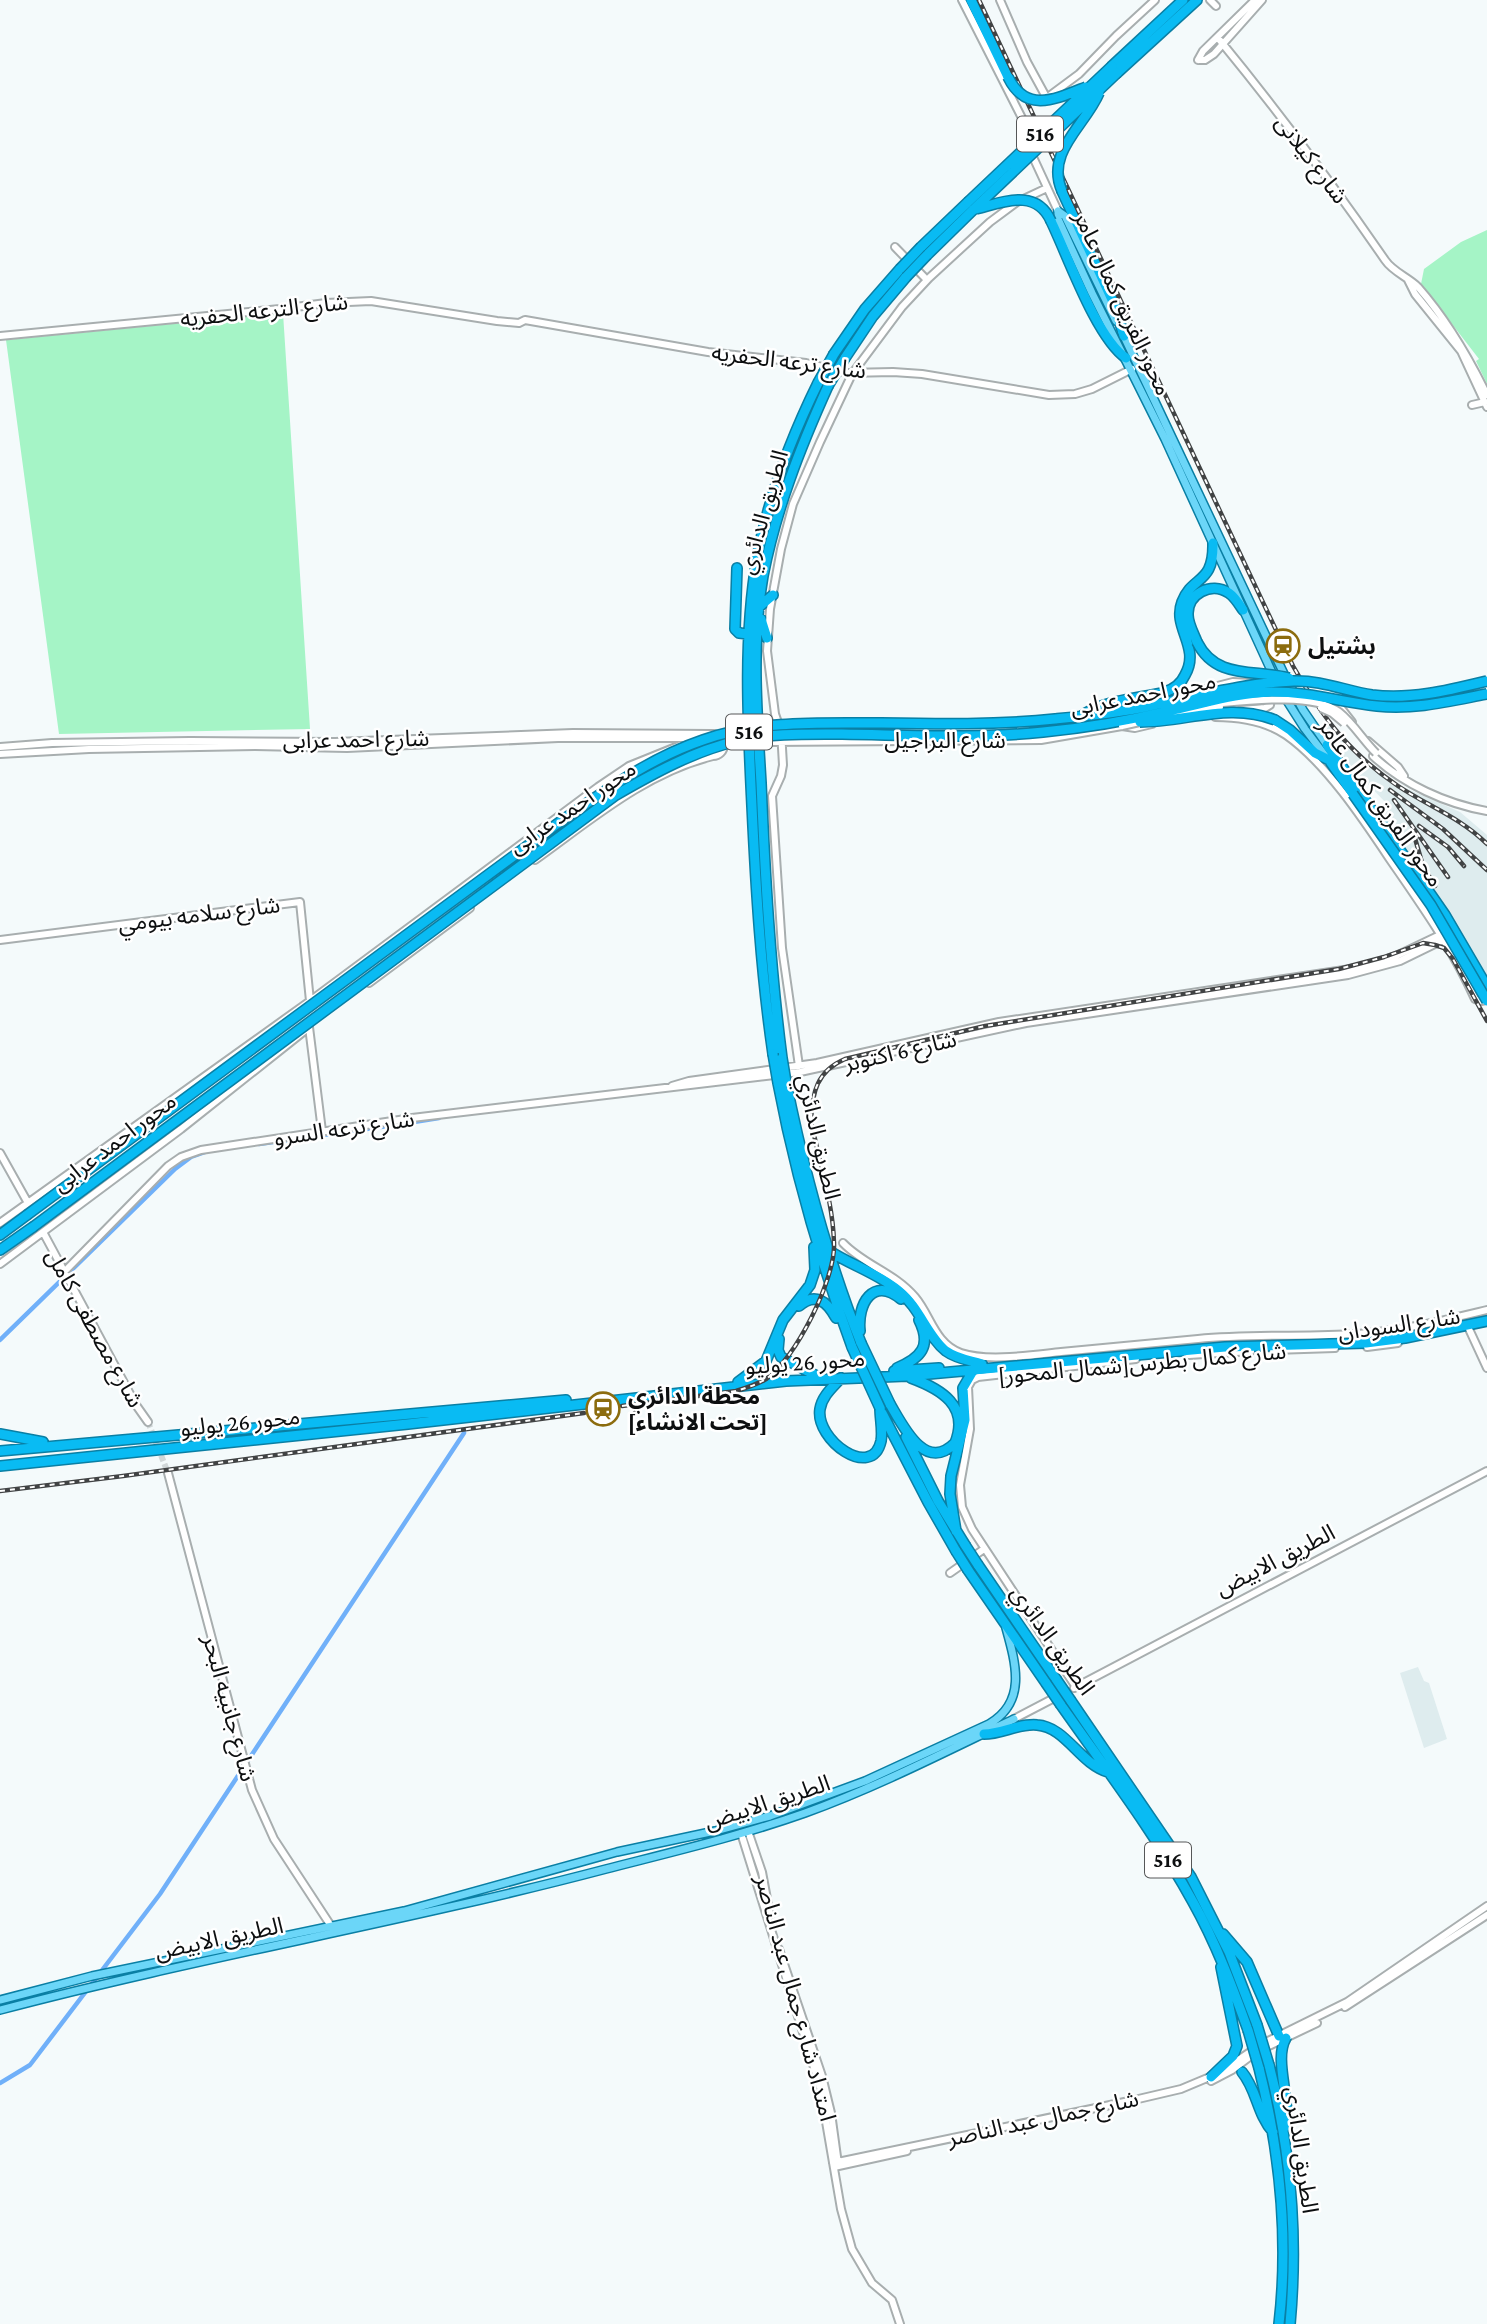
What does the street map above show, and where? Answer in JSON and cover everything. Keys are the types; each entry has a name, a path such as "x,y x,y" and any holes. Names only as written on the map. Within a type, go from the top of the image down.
{"highway":[{"path":"971,0 1008,77 1019,92 1042,101 1097,87"},
{"name":"الطريق الدائري","path":"1183,0 1097,87 865,309 834,354 801,419 785,462 762,555 748,634 750,756 777,1056 822,1250 880,1408 956,1552 1005,1624 1051,1681 1071,1701 1183,1863 1239,1974 1264,2066 1292,2206 1294,2262 1290,2323"},
{"name":"الطريق الدائري","path":"1114,70 1197,0"},
{"path":"1097,87 1087,117 1061,152 1057,176 1114,304 1124,336"},
{"path":"971,206 1019,199 1042,207 1050,217 1103,329 1112,345 1126,358"},
{"name":"الطريق الدائري","path":"767,535 828,386 903,273"},
{"path":"1082,716 1099,707 1168,691 1182,681 1191,656 1180,620 1180,607 1185,596 1210,570 1213,543"},
{"name":"الطريق الدائري","path":"762,555 756,687 762,909"},
{"path":"737,568 735,629 738,633 748,634"},
{"path":"1243,610 1231,595 1222,589 1207,589 1195,597 1189,606 1188,617 1204,656 1223,668 1297,681"},
{"path":"767,638 759,610 773,595"},
{"name":"محور احمد عرابى","path":"0,1235 632,771 713,737 769,726 836,722 1009,722 1082,716 1140,708 1227,688 1297,681 1387,696 1424,694 1487,681"},
{"name":"محور احمد عرابى","path":"0,1250 616,794 657,772 729,743 770,735 986,735 1042,732 1119,721 1226,697 1270,692 1307,693 1354,703 1402,707 1487,694"},
{"path":"1119,721 1150,722 1209,713 1249,713 1275,720 1329,760"},
{"name":"محور الفريق كمال عامر","path":"1326,745 1354,795 1445,915 1487,987"},
{"name":"محور الفريق كمال عامر","path":"1329,760 1431,905 1487,1000"},
{"path":"738,1382 761,1366 769,1355 783,1320 812,1281 822,1250 882,1279 902,1293 919,1312 944,1349 961,1359 982,1364"},
{"path":"856,1345 858,1318 866,1299 884,1291 897,1295 923,1328 924,1345 915,1359 887,1371"},
{"path":"815,1375 780,1357 778,1350 784,1325 800,1305 816,1299 828,1303 856,1345"},
{"name":"محور 26 يوليو","path":"0,1451 815,1375 982,1364 1218,1342 1374,1337 1403,1333 1487,1312"},
{"name":"محور 26 يوليو","path":"0,1466 421,1423 726,1387 973,1371 1233,1346 1366,1343 1487,1323"},
{"name":"الطريق الدائري","path":"856,1345 890,1404 938,1501 1051,1681 1061,1705 1174,1868 1194,1903 1253,2027"},
{"path":"956,1531 950,1494 951,1476 965,1420 963,1388 973,1371"},
{"path":"890,1404 910,1437 924,1450 944,1451 955,1443 958,1423 951,1402 936,1388 906,1376"},
{"path":"841,1378 824,1397 820,1418 825,1431 846,1453 862,1457 878,1448 881,1438 880,1408"},
{"path":"0,1434 55,1444"},
{"path":"984,1734 1029,1725 1044,1726 1061,1735 1090,1764 1109,1773"},
{"path":"1219,1930 1247,1962 1282,2037 1287,2115 1279,2133 1263,2119 1242,2072"},
{"path":"1211,2077 1233,2056 1237,2046 1220,1958"},
{"name":"الطريق الدائري","path":"1279,2133 1283,2289 1279,2322"}],"main road":[{"name":"محور الفريق كمال عامر","path":"1058,211 1065,216 1099,291 1124,336 1283,674 1326,745"},
{"name":"محور الفريق كمال عامر","path":"1058,211 1058,219 1084,277 1132,369 1274,677 1300,721 1329,760"},
{"path":"1268,664 1274,665 1277,660"},
{"path":"1274,677 1283,674"},
{"path":"1000,1718 1012,1704 1015,1691 1013,1660 1005,1624"},
{"path":"1000,1718 1014,1719"},
{"name":"الطريق الابيض","path":"0,2000 92,1976 430,1904 617,1852 715,1831 798,1807 865,1781 1000,1718"},
{"name":"الطريق الابيض","path":"0,2010 112,1981 505,1896 745,1832 846,1797 1014,1719"},
{"path":"617,1852 616,1861 620,1866"},
{"path":"604,1856 607,1869"}],"street":[{"path":"962,0 1024,122 1033,157 1058,211"},
{"path":"1000,0 1048,97 1079,74 1115,36 1155,0"},
{"path":"1220,41 1255,0"},
{"path":"1220,41 1262,0"},
{"name":"شارع كيلانى","path":"1220,41 1340,195 1387,264 1408,278 1413,291 1461,351 1486,402"},
{"path":"799,1066 782,948 772,796 783,769 781,731 772,691 767,638 781,549 793,504 852,374 902,307 927,280 1004,211 1047,188"},
{"path":"895,247 927,280"},
{"name":"شارع الترعه الحفريه","path":"0,336 357,301 395,304 496,321 519,323 526,320"},
{"name":"شارع ترعه الحفريه","path":"526,320 708,352 806,363 852,374 922,374 1049,395 1074,394 1092,389 1132,369"},
{"path":"1472,405 1486,402"},
{"path":"1099,718 1233,682 1253,684 1270,697 1271,703 1265,708 1231,711 1208,718"},
{"path":"1119,721 1184,706 1317,702 1331,707 1343,716 1374,755 1404,776 1438,794"},
{"path":"1119,721 1249,705 1310,705 1337,716 1401,779 1464,806 1487,809"},
{"path":"1341,708 1362,734 1398,767 1404,776"},
{"name":"شارع البراجيل","path":"767,732 1007,729 1099,718 1119,721"},
{"path":"1119,721 1135,728 1208,718 1248,720 1279,731 1354,795 1441,937 1475,999 1487,1000"},
{"name":"شارع البراجيل","path":"768,742 1041,740 1119,721"},
{"name":"شارع احمد عرابى","path":"369,744 573,733 706,738"},
{"path":"0,1223 310,1001 629,766 671,747 706,738 724,737 727,746 721,753 665,774 613,803 309,1027 181,1129 0,1264"},
{"name":"شارع احمد عرابى","path":"0,747 52,743 369,744 558,738 706,738"},
{"path":"670,738 671,747"},
{"path":"706,738 704,751 713,756"},
{"name":"شارع احمد عرابى","path":"0,754 255,743"},
{"name":"شارع سلامه بيومي","path":"0,940 300,902 310,1001"},
{"name":"شارع 6 اكتوبر","path":"672,1086 689,1081 799,1066 999,1022 1364,967 1396,957 1441,937"},
{"name":"شارع 6 اكتوبر","path":"672,1086 692,1086 800,1072 1033,1022 1348,975 1387,965 1441,937"},
{"path":"309,1027 322,1131"},
{"name":"شارع ترعه السرو","path":"65,1274 168,1166 181,1157 213,1148 322,1131 672,1086"},
{"path":"0,1153 28,1203"},
{"path":"66,1175 78,1176 85,1181 88,1193 84,1201"},
{"name":"شارع مصطفى كامل","path":"43,1232 136,1405 148,1422"},
{"name":"شارع السودان","path":"843,1243 854,1253 884,1270 909,1291 945,1344 959,1352 975,1355 1025,1356 1237,1336 1365,1333 1487,1312"},
{"name":"شارع كمال بطرس[شمال المحور]","path":"1076,1687 966,1518 960,1496 961,1473 970,1429 968,1387 975,1378 1186,1355 1378,1346 1469,1329 1487,1323"},
{"path":"1469,1329 1487,1368"},
{"name":"الطريق الابيض","path":"1014,1719 1487,1471"},
{"name":"شارع جانبيه البحر","path":"167,1473 246,1770 270,1830 331,1926"},
{"path":"950,1573 984,1549"},
{"name":"امتداد شارع جمال عبد الناصر","path":"745,1832 820,2087 836,2166"},
{"path":"1247,2055 1347,2002 1487,1906"},
{"path":"1282,2037 1354,2003 1487,1915"},
{"name":"شارع جمال عبد الناصر","path":"836,2166 1181,2089 1211,2077 1247,2055"},
{"name":"شارع جمال عبد الناصر","path":"908,2148 1098,2112 1182,2092 1227,2072 1247,2055"},
{"path":"836,2166 841,2209 852,2249 872,2283 892,2300 900,2324"}],"shaded area":[{"path":"1328,720 1369,763 1401,786 1460,812 1487,835 1487,976 1379,810 1383,807 1388,812 1391,808 1325,734"},
{"path":"1418,1667 1424,1681 1429,1683 1447,1739 1424,1748 1400,1673"}],"green space":[{"path":"1487,230 1487,384 1476,361 1479,359 1421,284 1424,269 1461,242"},
{"path":"283,313 310,729 59,734 6,340"}],"waterway":[{"path":"414,1122 439,1118"},
{"path":"259,1144 409,1123"},
{"path":"0,1340 175,1169 191,1157 208,1151"},
{"path":"0,2083 30,2065 160,1894 464,1433"}],"tunnel":[{"path":"731,736 767,732"},
{"path":"735,745 768,742"},
{"path":"148,1422 168,1473"}],"railway":[{"path":"979,0 1304,685 1338,733 1365,760 1398,786 1455,819 1487,844"},
{"path":"1390,790 1443,829 1487,870"},
{"path":"1394,800 1448,877"},
{"path":"1419,826 1448,847 1464,866"},
{"path":"1414,835 1423,866 1435,886"},
{"path":"622,1406 736,1391 751,1386 766,1379 777,1369 801,1337 821,1296 833,1258 834,1243 828,1197 811,1121 813,1101 822,1076 845,1059 985,1026 1339,969 1423,943 1444,948 1453,959 1487,1021"},
{"path":"0,1491 584,1413"}],"place":[{"name":"بشتيل","path":"1283,646"},
{"name":"محطة الدائري [تحت الانشاء]","path":"603,1409"}]}
